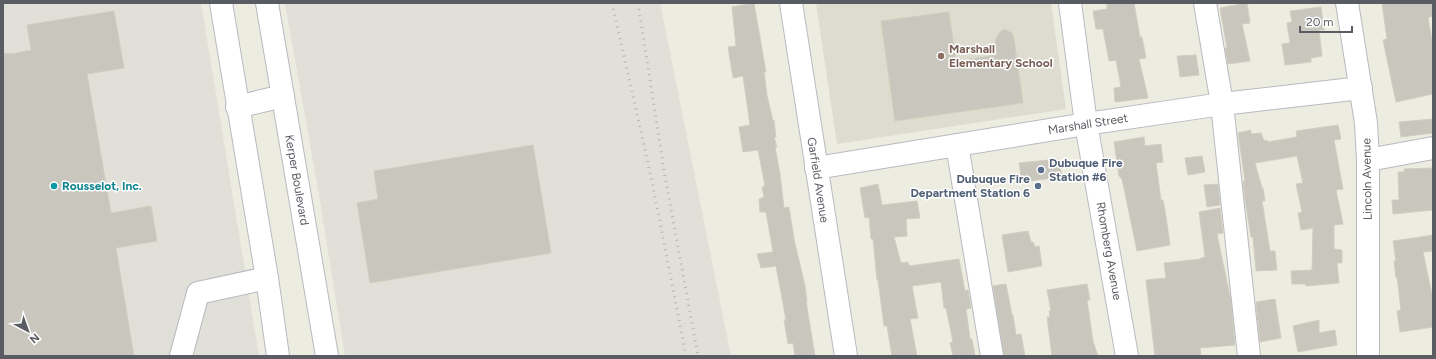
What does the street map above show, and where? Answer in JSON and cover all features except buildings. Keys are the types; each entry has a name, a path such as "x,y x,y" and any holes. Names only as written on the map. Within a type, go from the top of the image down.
{"street":[{"path":"221,3 237,107 267,278 278,356"},
{"name":"Kerper Boulevard","path":"267,3 327,356"},
{"name":"Garfield Avenue","path":"791,3 846,356"},
{"name":"Rhomberg Avenue","path":"1070,3 1086,124 1127,356"},
{"path":"1205,3 1222,104 1249,356"},
{"name":"Lincoln Avenue","path":"1347,3 1366,123 1368,160 1368,356"},
{"name":"Marshall Street","path":"816,168 1086,124 1222,104 1361,88"},
{"path":"237,107 283,96"},
{"path":"957,145 992,356"},
{"path":"1368,160 1433,148"},
{"path":"181,356 198,293 267,278"}],"shaded area":[{"path":"3,3 201,3 259,356 3,356"},
{"path":"285,3 660,3 731,356 345,356 319,195"},
{"name":"Marshall Elementary School","path":"816,3 1051,3 1066,109 837,144"}],"railway":[{"path":"612,3 652,181 686,356"},
{"path":"638,3 665,176 698,356"}],"place":[{"name":"Marshall Elementary School","path":"941,56"},
{"name":"Dubuque Fire Station #6","path":"1041,170"},
{"name":"Rousselot, Inc.","path":"54,186"},
{"name":"Dubuque Fire Department Station 6","path":"1038,186"}]}
